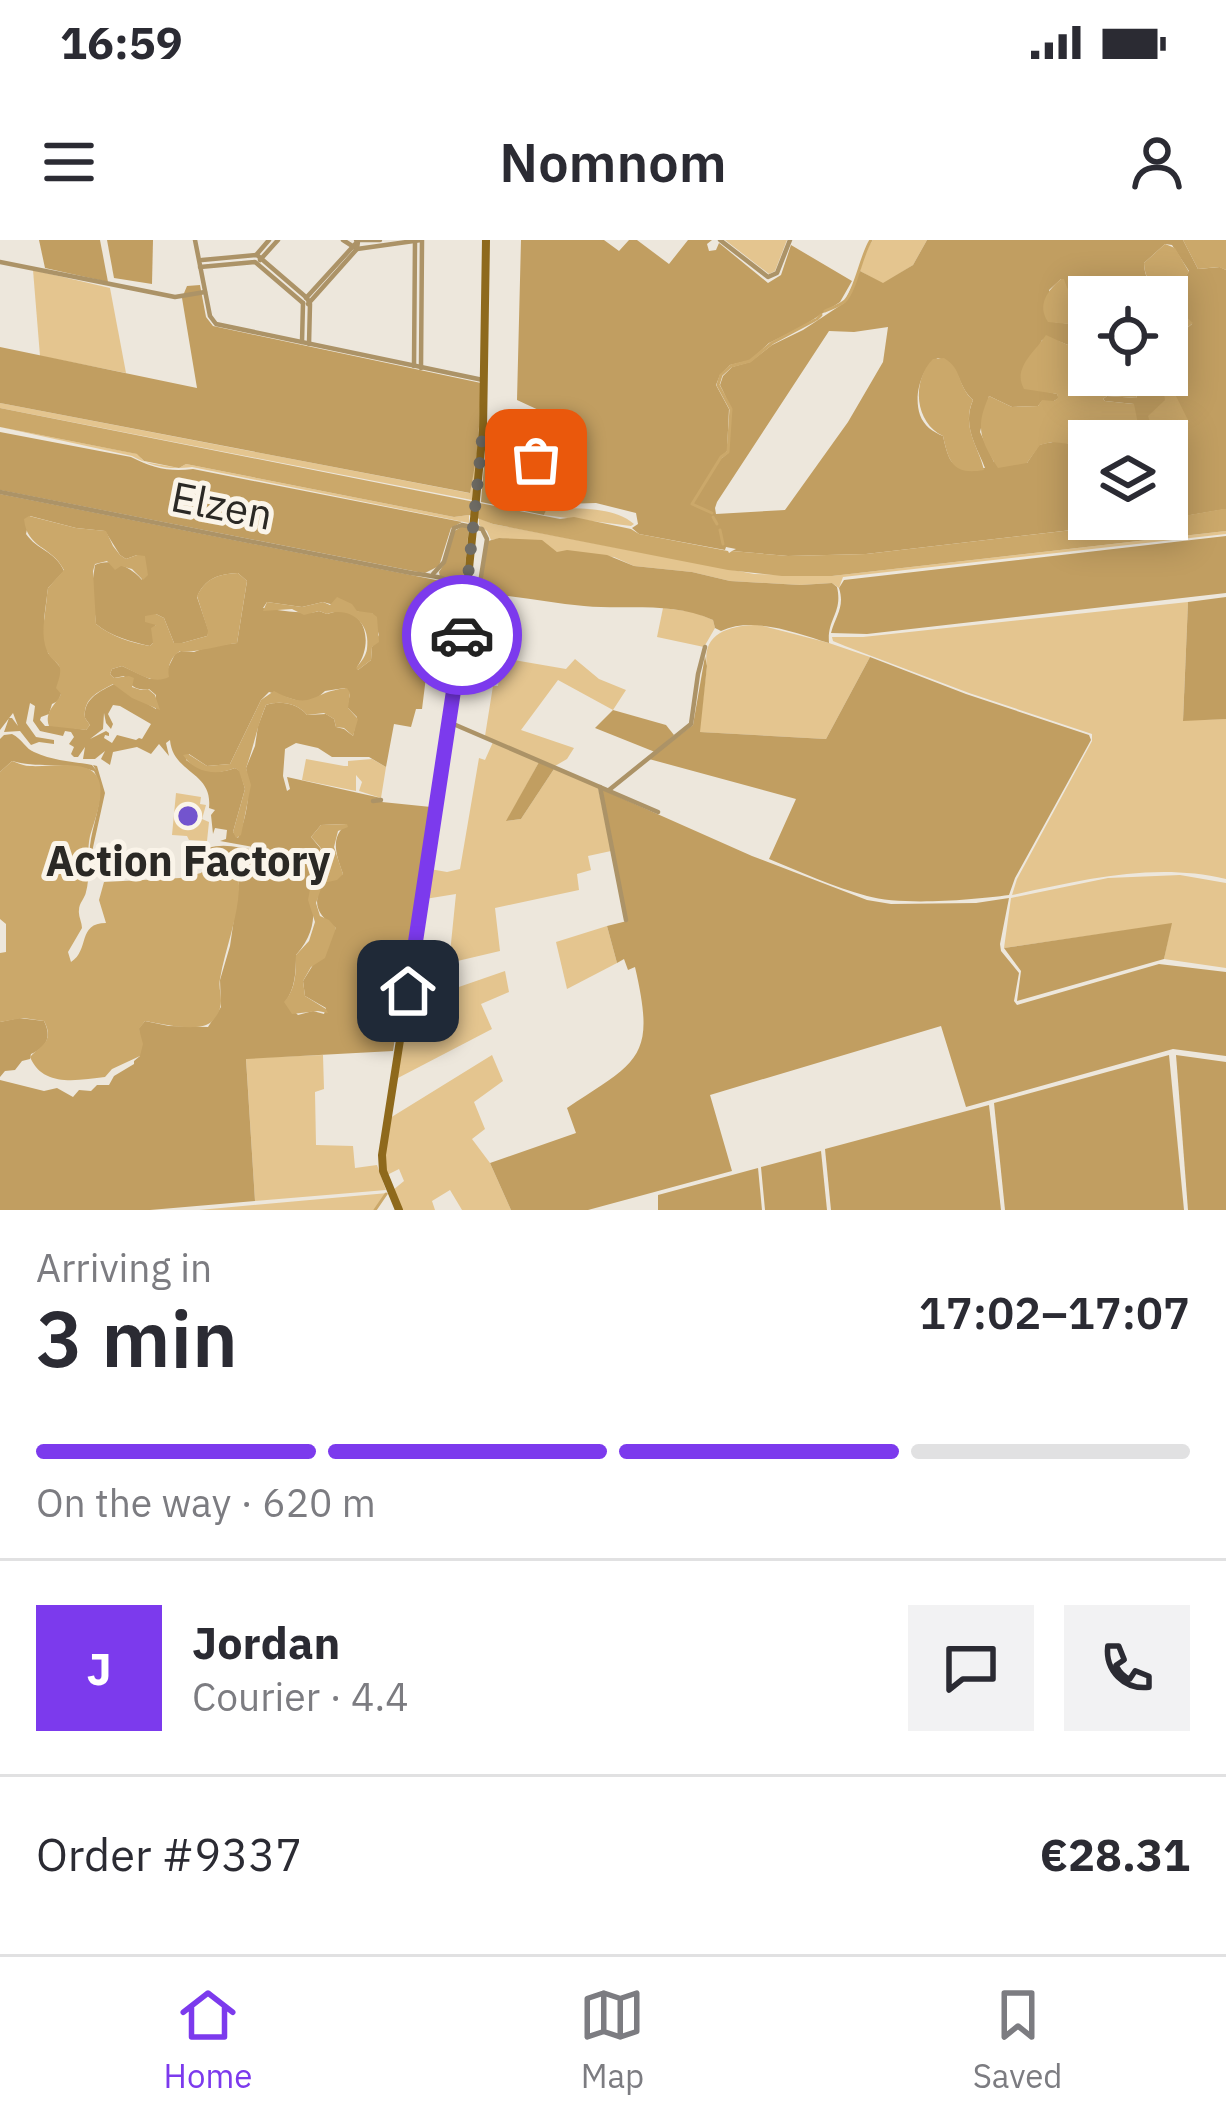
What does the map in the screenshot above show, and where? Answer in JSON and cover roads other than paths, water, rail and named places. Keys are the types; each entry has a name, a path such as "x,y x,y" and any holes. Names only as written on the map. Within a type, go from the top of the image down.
{"main road":[{"path":"399,1210 383,1172 382,1155 451,723 467,588 483,430 486,240"}],"street":[{"path":"195,240 210,316 219,325 484,381"},
{"path":"258,259 269,240"},
{"path":"200,264 258,259 278,240"},
{"path":"344,240 355,244 418,241 418,367"},
{"path":"305,343 307,302 355,244 380,240"},
{"path":"721,240 768,278 777,273 790,240"},
{"path":"258,259 307,302"},
{"path":"0,262 175,297 205,292"},
{"path":"483,430 546,468 555,491"},
{"name":"Elzen","path":"0,492 433,574 467,588 479,587 488,539 485,531 462,525 454,528 444,562 433,574"},
{"path":"609,790 691,724 706,647"},
{"path":"451,723 658,812"},
{"path":"600,787 626,920"}],"waterway":[{"path":"825,311 849,296 871,240"},
{"path":"817,319 821,315"},
{"path":"712,513 692,504 728,452 731,409 718,385 721,375 815,320"},
{"path":"713,517 717,524"},
{"path":"720,530 723,544"},
{"path":"375,1210 386,1194"}],"place":[{"name":"Action Factory","path":"188,816"}]}
